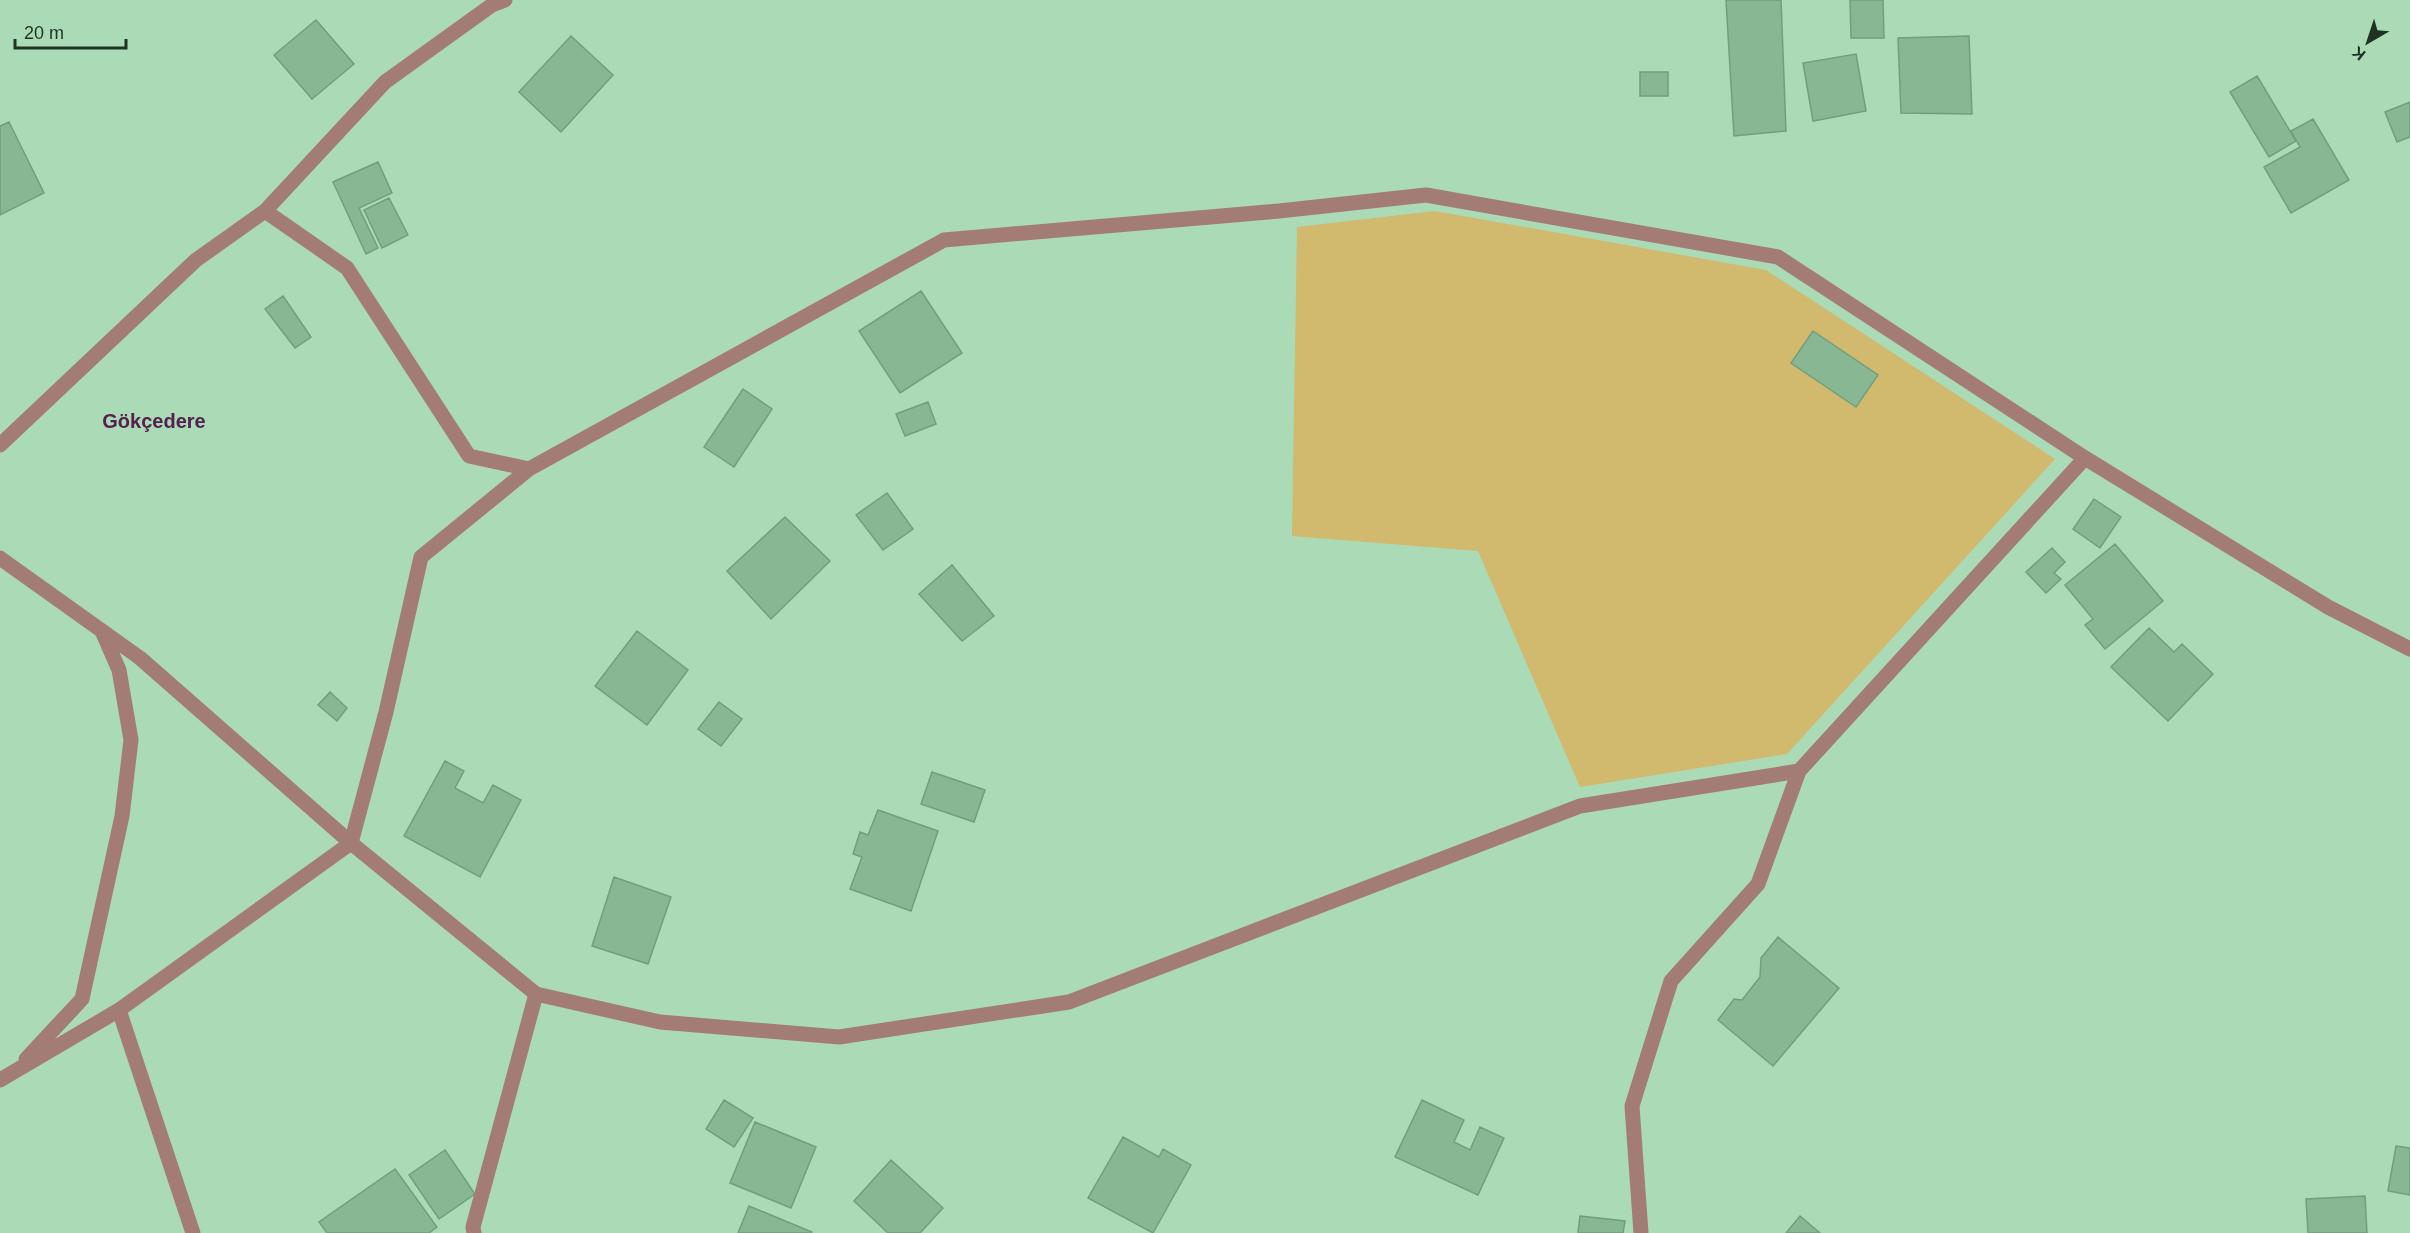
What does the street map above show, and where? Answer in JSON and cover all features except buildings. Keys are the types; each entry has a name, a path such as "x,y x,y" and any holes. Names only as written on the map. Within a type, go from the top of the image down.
{"street":[{"path":"0,446 196,260 266,211 385,82 492,5 505,0"},
{"path":"0,1080 119,1010 351,843 386,712 421,557 530,469 944,240 1279,212 1426,195 1778,257 2085,459 2328,606 2410,649"},
{"path":"266,211 348,268 469,456 530,469"},
{"path":"1641,1233 1632,1106 1671,981 1758,884 1799,771 2085,459"},
{"path":"0,558 140,658 351,843 536,994 660,1022 839,1037 1068,1002 1580,806 1799,771"},
{"path":"14,1072 82,999 122,816 131,740 119,670 102,631"},
{"path":"474,1233 473,1227 536,994"},
{"path":"119,1010 193,1233"}],"shaded area":[{"path":"1435,211 1766,270 2055,459 1787,754 1580,787 1478,551 1292,536 1297,227"}],"district":[{"name":"Gökçedere","path":"154,421"}]}
